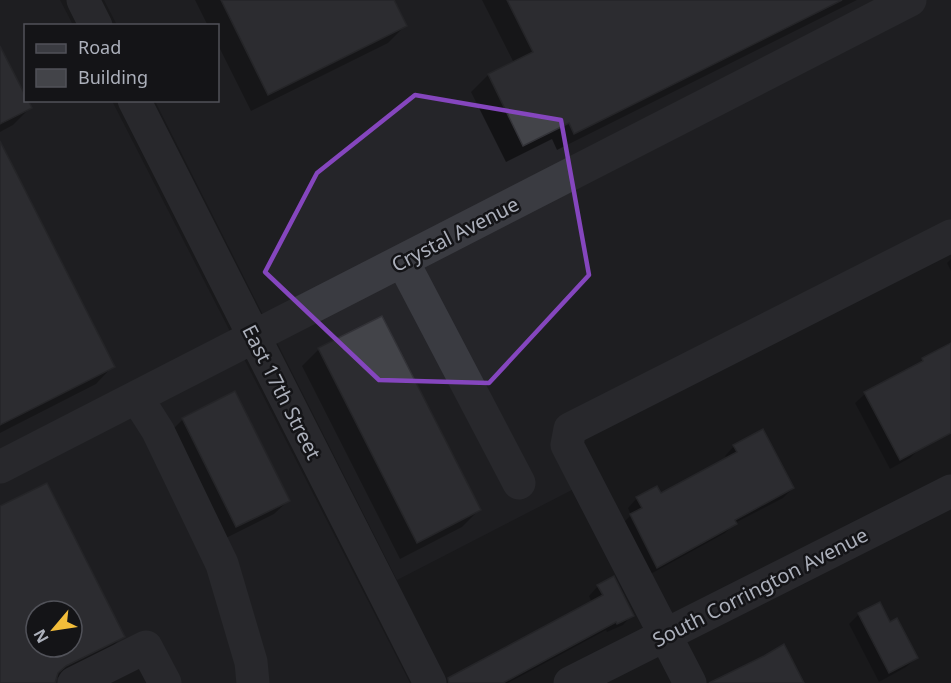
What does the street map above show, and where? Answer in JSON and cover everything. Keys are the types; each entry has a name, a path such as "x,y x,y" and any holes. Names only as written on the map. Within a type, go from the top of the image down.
{"street":[{"path":"83,0 95,24"},
{"name":"Crystal Avenue","path":"0,467 910,0"},
{"name":"East 17th Street","path":"135,102 430,683"},
{"path":"690,683 567,445 570,429 951,236"},
{"path":"403,262 519,483"},
{"path":"137,398 158,431 222,564 251,662 253,683"},
{"name":"South Corrington Avenue","path":"570,683 951,491"},
{"path":"74,683 146,647 165,683"}],"highlighted area":[{"path":"415,95 561,120 589,275 489,383 379,380 265,272 317,173"}],"shaded area":[{"path":"0,0 60,0 72,24 24,24 24,102 113,102 410,683 155,683 143,660 97,683 0,683"},
{"path":"104,0 951,0 951,225 584,436 581,449 595,478 397,580 156,102 219,102 219,24 116,24"}],"building":[{"path":"221,0 394,0 407,26 268,95"},
{"path":"507,0 842,0 574,134 569,123 523,146 488,74 533,52"},
{"path":"0,46 24,93 24,102 29,102 32,108 0,124"},
{"path":"0,141 115,367 0,425"},
{"path":"382,316 481,510 417,543 318,348"},
{"path":"951,343 951,433 900,460 864,392 923,361 922,358"},
{"path":"235,391 290,501 236,527 182,418"},
{"path":"763,429 794,488 735,520 737,524 657,568 630,514 642,508 636,497 657,486 661,493 737,452 733,445"},
{"path":"47,483 125,637 84,657 84,599 24,599 24,659 80,659 58,673 55,683 0,683 0,506"},
{"path":"614,576 634,616 617,624 616,622 503,683 449,683 448,678 603,595 597,585"},
{"path":"880,602 890,622 897,618 918,658 889,673 858,613"},
{"path":"784,644 804,683 709,683 764,656"}]}
